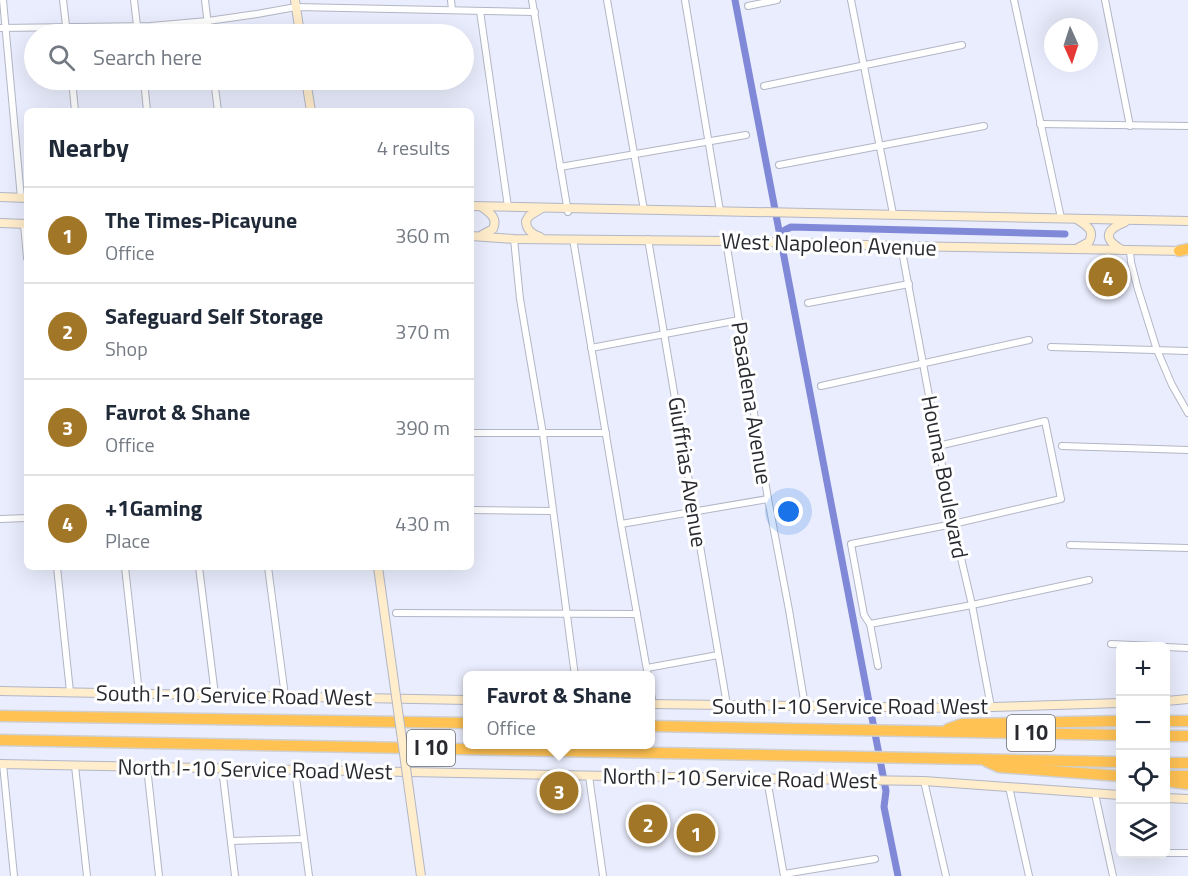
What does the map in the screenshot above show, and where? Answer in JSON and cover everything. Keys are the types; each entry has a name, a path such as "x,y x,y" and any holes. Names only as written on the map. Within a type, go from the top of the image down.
{"highway":[{"name":"I 10","path":"0,716 463,723"},
{"path":"942,732 962,724 1116,721"},
{"path":"1170,721 1186,721"},
{"name":"I 10","path":"655,726 1116,735"},
{"path":"1170,736 1188,736"},
{"name":"I 10","path":"0,740 1116,762"},
{"path":"981,759 999,767 1116,776"},
{"path":"1170,763 1188,763"},
{"path":"1170,776 1188,776"},
{"path":"1170,782 1188,784"}],"street":[{"path":"0,197 24,198 3,28 3,0"},
{"path":"63,0 66,24"},
{"path":"134,0 137,24"},
{"path":"205,0 208,24"},
{"path":"451,0 452,10"},
{"path":"532,0 568,210"},
{"path":"607,0 644,210"},
{"path":"685,0 720,211"},
{"path":"748,6 777,0"},
{"path":"851,0 893,214"},
{"path":"1014,0 1061,218"},
{"path":"1106,0 1130,126"},
{"path":"174,24 257,14 295,3 534,12"},
{"path":"295,3 298,24"},
{"path":"480,11 508,207"},
{"path":"3,28 24,29"},
{"path":"764,86 963,45"},
{"path":"73,90 75,108"},
{"path":"145,90 147,108"},
{"path":"215,90 218,108"},
{"path":"307,90 310,108"},
{"path":"1040,124 1188,126"},
{"path":"780,165 984,126"},
{"path":"560,167 746,135"},
{"name":"West Napoleon Avenue","path":"474,206 568,210 1187,221"},
{"path":"475,237 489,232 495,225 494,216 481,206"},
{"path":"542,208 529,216 526,225 533,234 544,239"},
{"path":"1074,219 1086,225 1091,234 1089,242 1075,249"},
{"path":"1131,220 1110,230 1109,237 1111,242 1126,251 1131,262 1157,350 1172,385 1188,413"},
{"path":"0,224 24,224"},
{"name":"West Napoleon Avenue","path":"475,237 1126,251 1185,250"},
{"path":"514,239 520,299 543,434 574,671"},
{"path":"573,239 647,671"},
{"name":"Giuffrias Avenue","path":"648,239 726,705"},
{"name":"Pasadena Avenue","path":"726,241 805,706"},
{"path":"1185,250 1188,243"},
{"name":"Houma Boulevard","path":"901,246 953,524 972,605 991,707"},
{"path":"808,303 909,284"},
{"path":"591,348 739,320"},
{"path":"820,386 1029,340"},
{"path":"1051,347 1188,351"},
{"path":"878,666 870,624 864,615 850,544 953,524 1061,499 1045,422 938,446"},
{"path":"474,433 606,434"},
{"path":"1062,446 1188,450"},
{"path":"621,524 768,498"},
{"path":"474,510 552,511"},
{"path":"0,519 24,518"},
{"path":"1070,545 1188,548"},
{"path":"57,570 70,692"},
{"path":"125,570 139,693"},
{"path":"199,570 215,695"},
{"path":"268,570 285,696"},
{"path":"378,570 421,876"},
{"path":"870,624 1089,580"},
{"path":"396,613 637,614"},
{"path":"1111,644 1116,644"},
{"path":"1170,647 1188,648"},
{"path":"651,671 718,655"},
{"name":"South I-10 Service Road West","path":"0,691 463,700"},
{"path":"1170,701 1188,699"},
{"name":"South I-10 Service Road West","path":"655,704 991,707 1116,703"},
{"path":"2,764 14,876"},
{"name":"North I-10 Service Road West","path":"2,764 898,780 1116,795"},
{"path":"75,766 87,876"},
{"path":"147,767 159,876"},
{"path":"222,768 235,876"},
{"path":"295,770 309,876"},
{"path":"588,776 603,876"},
{"path":"767,779 784,875 875,859"},
{"path":"924,781 946,876"},
{"path":"1010,787 1029,876"},
{"path":"1095,794 1113,876"},
{"path":"1170,798 1188,799"},
{"path":"231,841 304,839"},
{"path":"1170,853 1188,853"}],"waterway":[{"path":"735,0 886,791 884,807 898,876"},
{"path":"780,236 791,227 1065,234"}],"place":[{"name":"+1Gaming","path":"1108,277"},
{"name":"Favrot & Shane","path":"559,791"},
{"name":"Safeguard Self Storage","path":"648,824"},
{"name":"The Times-Picayune","path":"696,833"}]}
